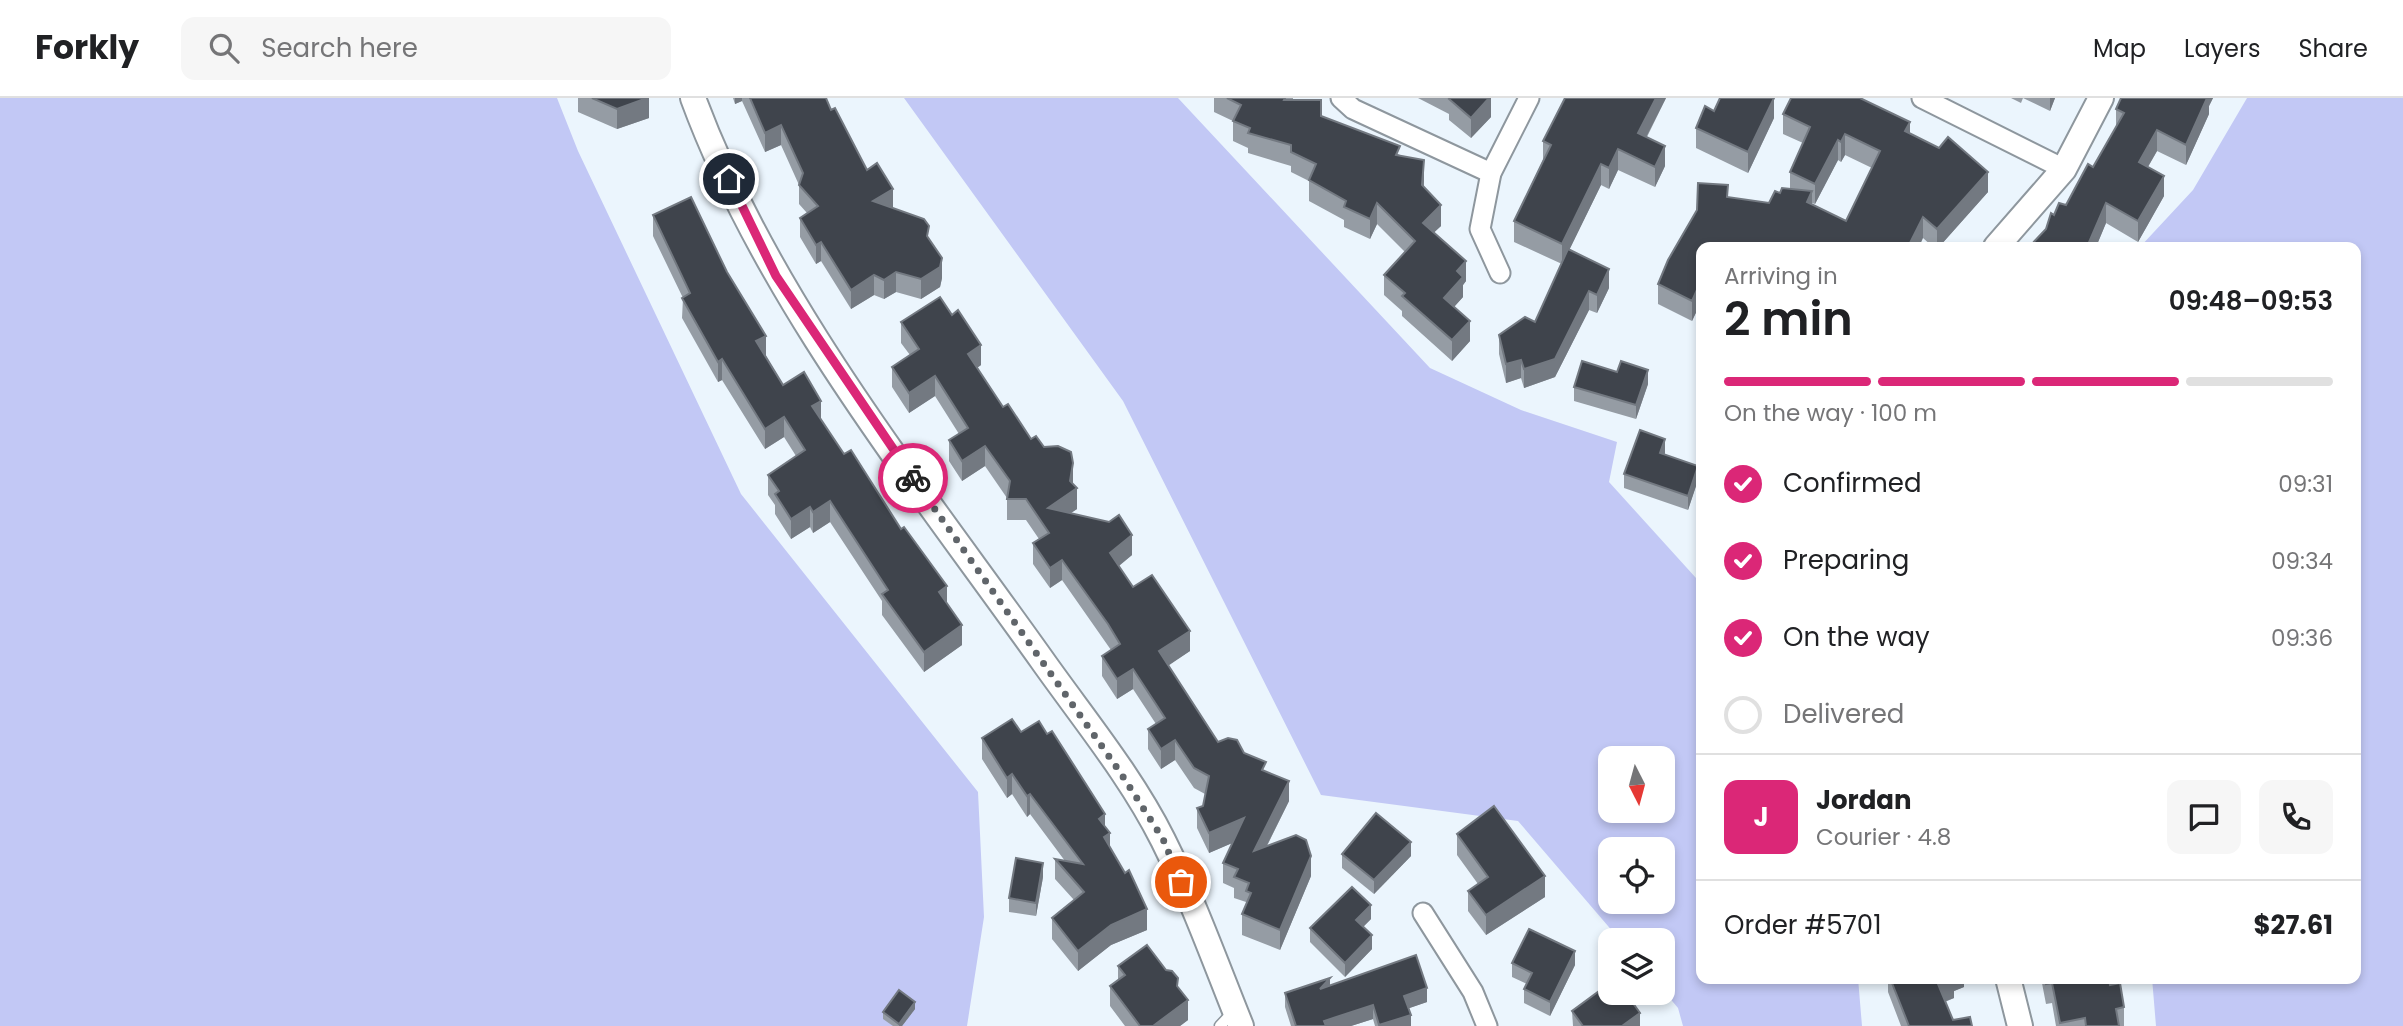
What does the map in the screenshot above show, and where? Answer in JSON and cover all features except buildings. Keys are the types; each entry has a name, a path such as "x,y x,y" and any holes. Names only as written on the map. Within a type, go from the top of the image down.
{"street":[{"path":"693,98 705,130 776,276 863,407 1120,772 1163,839 1232,1021"},
{"path":"1340,98 1353,109 1492,173"},
{"path":"1500,274 1480,229 1492,173 1529,98"},
{"path":"1922,98 2064,169"},
{"path":"2000,242 2064,169 2101,98"},
{"path":"1423,913 1473,992 1487,1026"},
{"path":"2010,984 2020,1026"}],"shaded area":[{"path":"0,98 557,98 578,151 741,494 978,792 984,917 967,1026 0,1026"},
{"path":"904,98 1178,98 1430,368 1521,410 1617,442 1609,482 1696,578 1696,984 1858,984 1862,1026 1683,1026 1675,1004 1675,928 1610,928 1518,821 1321,795 1123,401"},
{"path":"2247,98 2403,98 2403,1026 2156,1026 2152,984 2361,984 2361,242 2145,242 2193,190"}],"way so far":[{"path":"913,478 1120,772 1163,839 1181,882"}],"route":[{"path":"729,179 776,276 913,478"}]}
